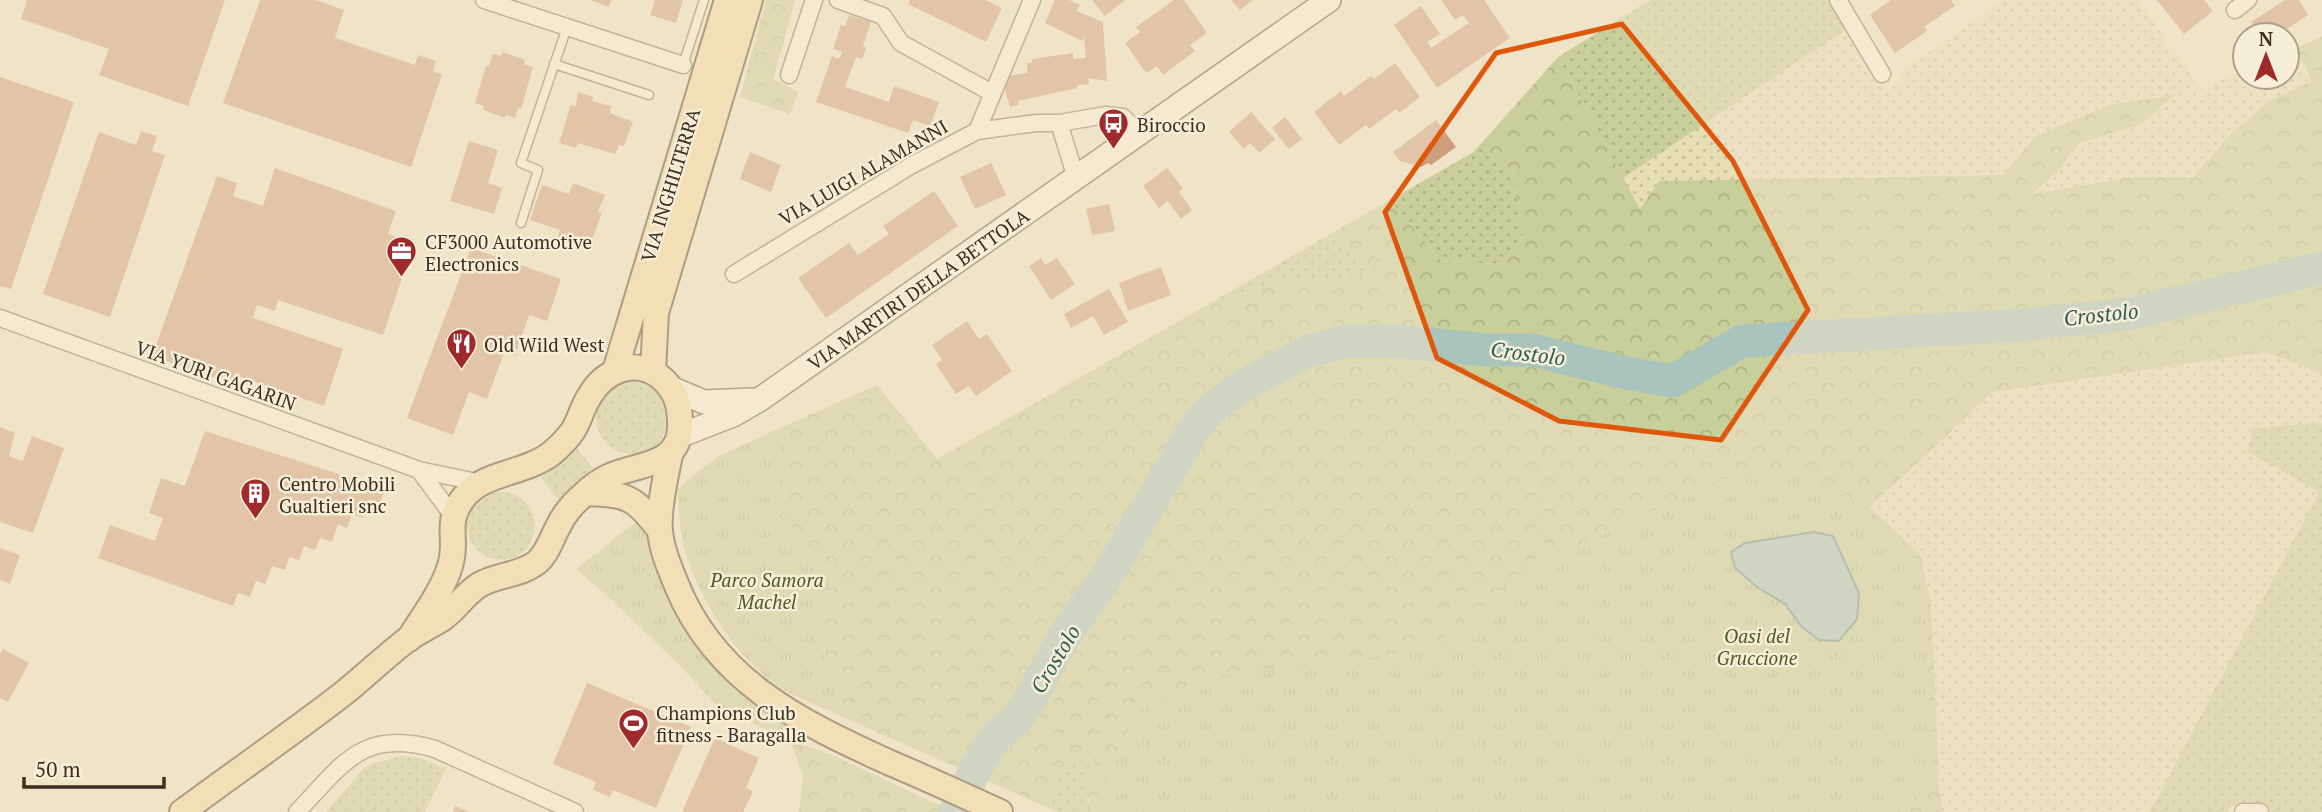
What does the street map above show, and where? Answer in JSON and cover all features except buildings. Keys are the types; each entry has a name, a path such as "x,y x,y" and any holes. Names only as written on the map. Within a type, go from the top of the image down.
{"main road":[{"name":"VIA INGHILTERRA","path":"615,371 727,0"},
{"name":"VIA INGHILTERRA","path":"653,372 656,313 750,0"},
{"name":"VIA MARTIRI DELLA BETTOLA","path":"182,812 342,694 409,639 444,618 481,584 499,576 519,573 538,562 560,523 585,492 609,476 660,460 675,443 759,400 1329,0"},
{"path":"453,516 466,495 481,483 535,464 554,452 572,432 589,396 602,380 615,371 626,367 653,372 673,389 704,402 759,400"},
{"path":"659,529 681,416 673,389"},
{"path":"585,492 615,494 640,504 659,529 671,570 696,624 732,666 761,693 794,716 836,739 1000,812"},
{"name":"VIA MARTIRI DELLA BETTOLA","path":"409,639 443,583 451,564 453,516"},
{"path":"454,542 462,556 474,567 499,576"}],"street":[{"path":"484,0 683,65"},
{"path":"789,75 814,0"},
{"path":"838,0 883,16 901,43 992,93"},
{"path":"977,131 1032,0"},
{"path":"1838,0 1882,74"},
{"name":"VIA LUIGI ALAMANNI","path":"734,274 912,165 977,131 1036,123 1059,123 1106,115 1123,117 1139,133"},
{"path":"1059,123 1076,177"},
{"name":"VIA YURI GAGARIN","path":"0,318 419,470 481,483"},
{"path":"419,470 453,516"},
{"path":"297,812 344,762 361,750 395,742 414,743 435,749 575,812"},
{"path":"2243,812 2260,812"}],"lane":[{"path":"683,65 704,0"},
{"path":"521,223 538,170 521,163 567,27"},
{"path":"554,64 649,95"}],"highlighted area":[{"path":"1622,24 1733,161 1808,310 1721,440 1559,421 1437,358 1385,212 1496,53"}],"shaded area":[{"path":"2003,0 2138,0 2201,89 2231,76 2231,91 2290,91 2269,101 2229,136 2193,177 2130,177 2030,196 2057,172 2079,142 2140,125 2172,95 2035,137 2003,175 1873,176 1640,209 1623,178 1847,29 1888,90 1903,81 1899,73"},
{"path":"2301,58 2312,81 2301,86"},
{"path":"2267,352 2322,374 2322,423 2253,429 2248,452 2319,492 2150,812 1942,812 1931,602 1920,555 1869,507 1992,392"}],"green space":[{"path":"766,0 795,0 773,79 798,92 790,114 740,97"},
{"path":"1650,0 1827,0 1847,29 1623,178 1558,57"},
{"path":"2322,37 2322,374 2267,352 1992,392 1869,507 1920,554 1931,602 1942,812 1096,812 1087,788 1099,750 1065,772 1044,806 838,715 841,698 826,659 823,641 824,612 833,573 796,538 783,513 785,487 778,434 780,428 877,385 937,459 1214,301 1276,282 1381,274 1332,233 1390,200 1441,261 1501,264 1523,237 1513,171 1479,146 1558,57 1640,209 1659,181 2003,175 2035,137 2109,105 2174,95 2140,125 2079,143 2057,172 2031,195 2130,177 2193,177 2229,136 2269,101 2290,91 2301,91 2301,86 2312,81 2301,58 2301,46"},
{"path":"1479,146 1513,171 1523,237 1501,264 1441,261 1390,200 1472,153"},
{"path":"1332,233 1382,274 1276,282 1214,301"},
{"path":"632,382 652,388 662,398 668,418 662,438 652,448 632,454 612,448 602,438 596,418 602,398 612,388"},
{"path":"2322,423 2322,812 2261,812 2265,803 2245,802 2230,807 2228,812 2150,812 2319,492 2248,452 2253,428"},
{"name":"Parco Samora Machel","path":"780,428 778,434 785,487 783,513 796,538 833,573 824,612 823,641 826,659 841,698 838,715 782,689 746,657 719,623 708,604 682,540 678,488 717,457"},
{"path":"576,447 593,468 575,482 559,500 540,477 559,465"},
{"name":"Oasi del Gruccione","path":"1772,467 1869,507 1913,555 1925,604 1932,782 1903,812 1105,812 1103,790 1135,712 1207,676 1274,671 1431,649 1518,574 1715,482"},
{"path":"494,492 508,492 520,497 530,507 535,526 530,545 520,555 508,560 494,560 482,555 472,545 467,533 467,519 472,507 482,497"},
{"name":"Parco Samora Machel","path":"641,518 664,583 684,627 726,680 760,708 801,732 791,741 718,707 612,600 576,569"},
{"path":"791,741 830,754 954,812 799,812 803,777"},
{"path":"1100,749 1087,799 1096,812 1057,812 1044,806 1066,772 1080,759"},
{"path":"402,756 418,757 446,769 425,812 326,812 363,769 373,763"}],"water":[{"path":"1814,532 1833,536 1859,593 1857,619 1839,641 1819,640 1802,627 1785,604 1757,587 1735,568 1731,552 1745,543"}],"waterway":[{"name":"Crostolo","path":"955,812 992,741 1014,722 1028,703 1063,638 1110,571 1194,429 1210,410 1242,386 1309,351 1348,341 1393,341 1488,350 1532,350 1626,373 1673,381 1742,341 2020,325 2129,314 2322,268"}],"place":[{"name":"Biroccio","path":"1114,151"},
{"name":"CF3000 Automotive Electronics","path":"402,279"},
{"name":"Old Wild West","path":"461,371"},
{"name":"Centro Mobili Gualtieri snc","path":"256,521"},
{"name":"Champions Club fitness - Baragalla","path":"633,750"}]}
